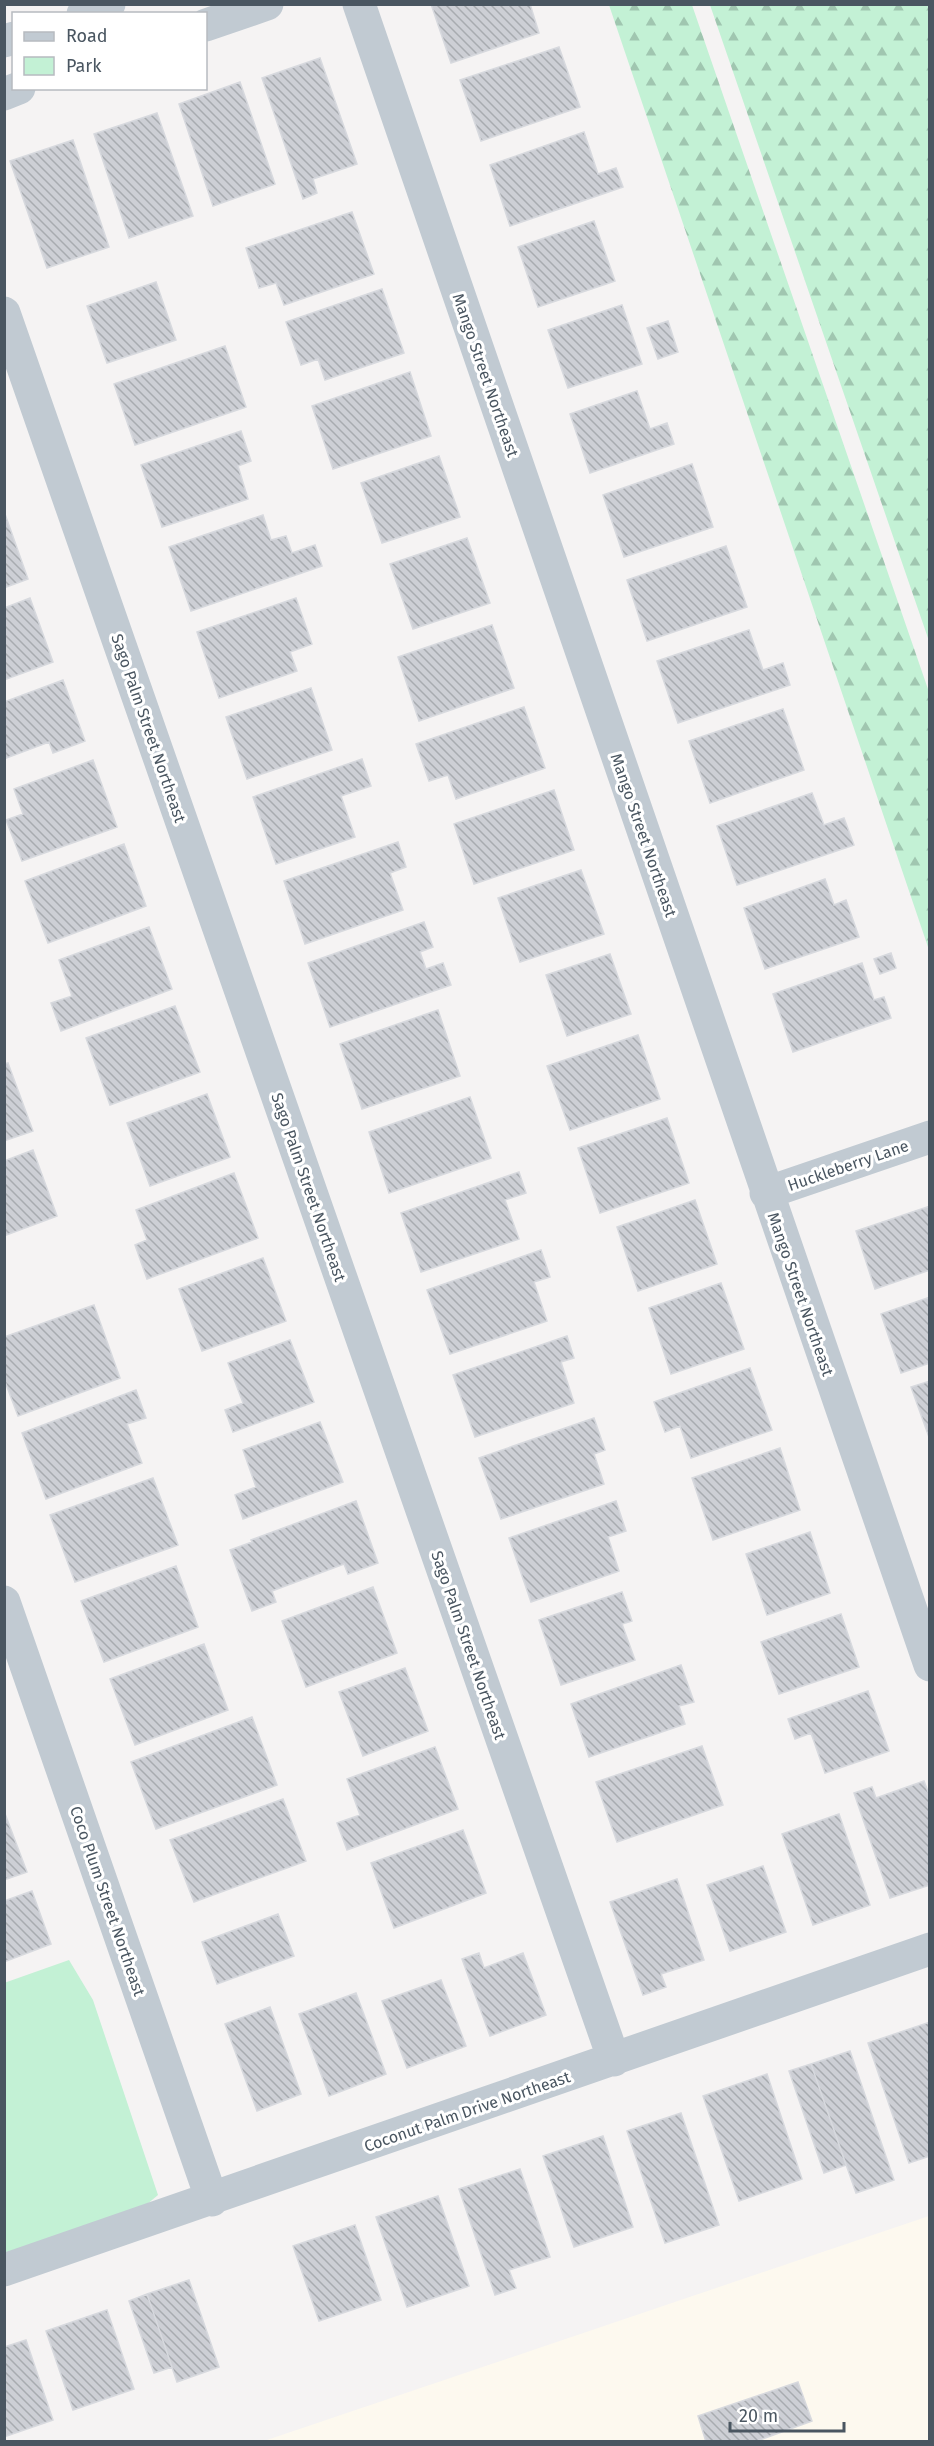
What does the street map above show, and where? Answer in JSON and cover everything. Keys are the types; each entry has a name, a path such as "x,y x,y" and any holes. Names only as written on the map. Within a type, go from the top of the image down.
{"street":[{"path":"88,12 109,4"},
{"path":"207,25 267,4"},
{"name":"Mango Street Northeast","path":"359,4 930,1665"},
{"name":"Sago Palm Street Northeast","path":"4,313 614,2060"},
{"name":"Huckleberry Lane","path":"766,1193 930,1137"},
{"name":"Coco Plum Street Northeast","path":"4,1602 212,2200"},
{"name":"Coconut Palm Drive Northeast","path":"4,2270 212,2200 930,1949"}],"shaded area":[{"path":"929,2216 929,2441 264,2441"}],"green space":[{"path":"609,5 692,5 929,692 929,950"},
{"path":"710,5 929,5 929,641"},
{"path":"69,1960 93,2000 158,2195 140,2210 4,2255 4,1983"}],"building":[{"path":"431,4 530,4 539,33 451,63"},
{"path":"559,47 580,107 481,141 460,80"},
{"path":"320,58 357,164 313,179 317,193 303,199 262,78"},
{"path":"240,82 275,184 213,206 179,104"},
{"path":"157,113 193,216 129,238 94,134"},
{"path":"584,132 598,174 616,168 623,187 510,226 490,165"},
{"path":"73,140 109,247 47,268 10,161"},
{"path":"352,212 374,274 284,305 276,283 259,288 246,248"},
{"path":"594,221 615,281 538,307 518,247"},
{"path":"156,282 176,340 107,363 87,306"},
{"path":"382,289 404,353 325,380 318,359 301,365 286,322"},
{"path":"622,305 642,364 568,388 548,330"},
{"path":"668,321 678,352 658,359 647,328"},
{"path":"225,346 246,407 135,445 114,384"},
{"path":"410,372 431,436 333,469 312,406"},
{"path":"637,391 650,429 667,423 674,444 590,473 570,414"},
{"path":"241,431 251,461 238,466 248,499 162,527 141,465"},
{"path":"439,456 460,517 382,543 361,483"},
{"path":"692,464 713,527 624,557 603,495"},
{"path":"4,515 28,579 4,588"},
{"path":"263,515 271,540 286,536 292,553 315,545 322,566 191,611 169,547"},
{"path":"467,538 490,603 413,629 390,564"},
{"path":"726,546 747,607 647,641 627,580"},
{"path":"30,598 53,662 4,680 4,608"},
{"path":"296,598 312,644 290,652 297,671 219,698 197,632"},
{"path":"492,625 514,688 419,721 398,657"},
{"path":"749,630 763,670 783,663 790,685 678,723 657,661"},
{"path":"63,680 85,741 53,753 49,742 4,759 4,702"},
{"path":"311,688 332,750 247,779 226,717"},
{"path":"524,707 545,768 456,799 448,775 429,781 416,744"},
{"path":"783,709 804,770 710,803 689,741"},
{"path":"362,759 371,786 341,796 355,837 276,864 253,797"},
{"path":"93,760 117,827 22,861 6,820 23,814 14,789"},
{"path":"554,790 574,850 474,884 454,824"},
{"path":"812,793 824,825 844,818 854,845 737,885 717,826"},
{"path":"398,842 406,867 390,873 403,910 305,944 284,881"},
{"path":"124,844 146,906 48,943 25,881"},
{"path":"581,870 604,934 520,962 498,898"},
{"path":"825,879 834,905 846,900 859,937 765,969 744,908"},
{"path":"424,922 433,947 420,952 426,969 443,963 451,985 330,1027 308,963"},
{"path":"149,927 172,989 61,1031 51,1003 72,996 59,960"},
{"path":"891,953 896,968 880,974 874,959"},
{"path":"610,954 631,1014 567,1036 546,975"},
{"path":"862,963 874,1000 884,997 891,1018 793,1052 773,994"},
{"path":"175,1006 200,1072 110,1105 86,1038"},
{"path":"438,1010 460,1076 362,1109 340,1044"},
{"path":"638,1035 660,1099 570,1130 547,1066"},
{"path":"8,1063 33,1131 4,1141 4,1064"},
{"path":"207,1094 230,1157 150,1186 127,1123"},
{"path":"470,1097 491,1158 389,1193 369,1132"},
{"path":"667,1118 689,1183 600,1213 578,1148"},
{"path":"33,1150 57,1216 4,1236 4,1161"},
{"path":"519,1172 526,1193 505,1200 519,1239 421,1272 401,1213"},
{"path":"234,1173 258,1238 147,1279 135,1245 147,1240 136,1210"},
{"path":"695,1200 717,1264 638,1291 617,1227"},
{"path":"930,1206 930,1270 875,1289 856,1231"},
{"path":"541,1250 550,1277 534,1282 547,1321 450,1354 427,1290"},
{"path":"263,1258 286,1321 202,1351 179,1289"},
{"path":"721,1283 744,1349 671,1374 649,1308"},
{"path":"930,1297 930,1363 901,1373 881,1314"},
{"path":"94,1305 120,1378 18,1416 4,1379 4,1337"},
{"path":"567,1336 574,1358 561,1362 574,1403 475,1437 453,1375"},
{"path":"290,1340 314,1402 233,1432 225,1410 243,1403 228,1363"},
{"path":"750,1368 772,1430 691,1458 680,1426 665,1432 654,1402"},
{"path":"930,1381 930,1440 911,1387"},
{"path":"136,1390 146,1418 127,1424 142,1463 46,1499 22,1433"},
{"path":"594,1418 605,1450 594,1454 604,1484 501,1519 479,1458"},
{"path":"320,1422 343,1482 243,1519 235,1495 256,1487 243,1450"},
{"path":"780,1448 800,1510 713,1540 692,1478"},
{"path":"153,1478 178,1545 75,1582 50,1515"},
{"path":"356,1501 378,1563 348,1574 344,1564 272,1591 276,1602 252,1611 230,1550"},
{"path":"616,1501 626,1531 608,1537 619,1571 531,1602 509,1538"},
{"path":"810,1532 830,1593 767,1615 746,1554"},
{"path":"176,1566 198,1627 104,1662 81,1601"},
{"path":"373,1587 397,1653 306,1687 282,1621"},
{"path":"622,1592 632,1621 622,1624 635,1660 561,1685 539,1620"},
{"path":"841,1614 859,1667 779,1694 761,1642"},
{"path":"204,1644 228,1710 135,1745 110,1679"},
{"path":"681,1665 694,1702 679,1706 685,1724 589,1757 571,1704"},
{"path":"405,1668 428,1731 363,1756 339,1692"},
{"path":"868,1691 889,1751 825,1773 811,1733 795,1739 788,1719"},
{"path":"252,1717 277,1785 156,1829 131,1762"},
{"path":"702,1746 723,1805 617,1842 596,1782"},
{"path":"435,1747 458,1809 347,1850 337,1823 360,1815 347,1779"},
{"path":"924,1781 930,1797 930,1885 890,1898 854,1793 872,1787 876,1798"},
{"path":"283,1799 306,1861 194,1902 170,1840"},
{"path":"4,1811 27,1872 4,1880"},
{"path":"839,1814 870,1905 813,1925 782,1834"},
{"path":"463,1830 486,1893 394,1928 371,1863"},
{"path":"763,1866 786,1932 730,1951 707,1885"},
{"path":"677,1879 704,1960 661,1974 666,1987 643,1995 610,1902"},
{"path":"32,1891 51,1944 4,1962 4,1901"},
{"path":"278,1914 294,1956 217,1984 202,1942"},
{"path":"479,1953 484,1968 523,1953 546,2015 490,2036 462,1959"},
{"path":"441,1980 466,2046 407,2068 382,2001"},
{"path":"356,1993 386,2074 329,2096 299,2014"},
{"path":"270,2007 301,2094 257,2111 225,2024"},
{"path":"930,2022 930,2156 909,2163 868,2043"},
{"path":"850,2051 894,2180 856,2193 811,2064"},
{"path":"811,2064 846,2165 824,2173 789,2071"},
{"path":"767,2074 802,2179 739,2201 703,2096"},
{"path":"681,2113 719,2225 665,2243 627,2131"},
{"path":"603,2136 633,2227 574,2247 543,2156"},
{"path":"520,2169 550,2257 509,2270 516,2288 495,2295 459,2189"},
{"path":"438,2196 469,2286 407,2307 376,2217"},
{"path":"355,2225 381,2300 319,2321 293,2246"},
{"path":"189,2280 219,2367 177,2382 147,2294"},
{"path":"147,2294 172,2367 154,2373 129,2301"},
{"path":"107,2310 134,2389 73,2410 46,2331"},
{"path":"26,2340 53,2420 4,2437 4,2347"},
{"path":"798,2382 812,2421 754,2442 706,2442 698,2416"}]}
